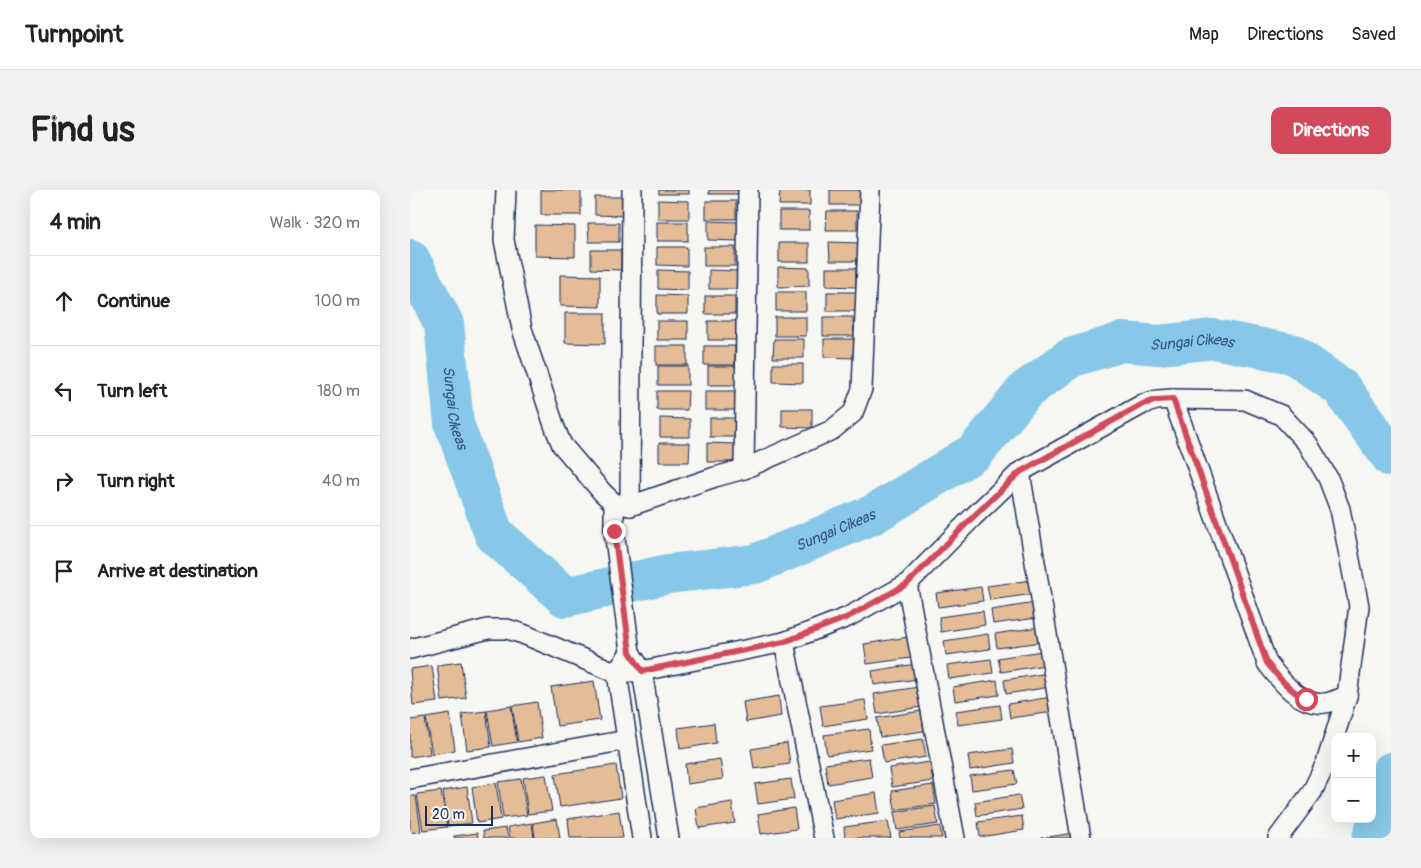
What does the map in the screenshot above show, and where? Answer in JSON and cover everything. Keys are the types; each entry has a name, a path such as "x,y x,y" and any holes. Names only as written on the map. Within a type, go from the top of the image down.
{"street":[{"path":"506,190 504,240 522,329 555,428 562,445 602,494 622,505 744,469 832,430 853,413 862,389 870,190"},
{"path":"632,190 622,505 614,531 630,652 642,671 669,838"},
{"path":"744,469 748,190"},
{"path":"1173,399 1267,663 1283,683 1293,692 1309,701 1325,703 1347,696"},
{"path":"410,649 488,629 507,629 617,674 642,671 784,642 848,617 907,584 1020,472 1143,404 1157,400 1173,399 1245,400 1281,415 1308,444 1328,478 1340,509 1359,606 1347,696 1326,763 1312,792 1278,838"},
{"path":"1020,472 1080,838"},
{"path":"907,584 955,838"},
{"path":"784,642 824,838"},
{"path":"630,652 617,674 642,838"},
{"path":"410,779 627,740"}],"building":[{"path":"541,190 581,190 581,215 541,215"},
{"path":"659,190 689,190 689,194 659,194"},
{"path":"709,190 740,190 740,194 709,194"},
{"path":"780,190 810,190 810,205 779,205"},
{"path":"830,190 861,190 861,205 830,205"},
{"path":"595,197 626,197 626,216 595,215"},
{"path":"658,200 689,201 689,219 658,219"},
{"path":"706,201 736,201 736,219 706,219"},
{"path":"779,211 809,211 809,230 779,230"},
{"path":"827,211 857,211 857,230 826,230"},
{"path":"708,221 739,222 739,241 708,240"},
{"path":"657,222 688,222 688,241 657,241"},
{"path":"588,223 619,223 619,242 589,242"},
{"path":"535,225 575,226 575,257 535,256"},
{"path":"829,242 860,243 860,261 830,261"},
{"path":"779,243 809,243 809,262 779,262"},
{"path":"657,247 687,247 687,266 657,265"},
{"path":"704,247 735,247 735,266 704,266"},
{"path":"591,250 621,250 621,270 591,269"},
{"path":"778,267 809,268 809,286 778,287"},
{"path":"826,268 856,268 856,287 826,286"},
{"path":"658,270 688,271 688,290 658,289"},
{"path":"709,270 739,271 739,289 709,289"},
{"path":"560,275 600,276 600,307 560,306"},
{"path":"776,292 806,292 806,311 776,311"},
{"path":"827,292 857,292 857,311 827,311"},
{"path":"657,295 688,296 688,314 657,314"},
{"path":"705,296 735,296 735,314 705,314"},
{"path":"565,313 605,313 605,344 565,343"},
{"path":"775,317 806,317 806,336 775,336"},
{"path":"823,317 853,317 854,336 823,336"},
{"path":"657,321 688,321 688,340 657,340"},
{"path":"708,321 738,321 739,340 708,340"},
{"path":"774,339 804,339 804,358 773,358"},
{"path":"824,339 855,339 855,358 824,357"},
{"path":"656,346 687,346 687,365 656,365"},
{"path":"704,346 735,346 735,365 704,365"},
{"path":"773,364 803,364 803,383 773,382"},
{"path":"658,366 688,366 688,385 658,385"},
{"path":"708,366 739,366 739,385 708,385"},
{"path":"657,391 688,391 687,410 657,410"},
{"path":"705,391 735,391 735,410 705,410"},
{"path":"782,409 812,409 812,428 782,427"},
{"path":"660,418 690,419 690,437 660,437"},
{"path":"710,418 741,418 741,437 710,437"},
{"path":"659,443 690,443 689,462 659,462"},
{"path":"707,443 737,444 737,462 707,462"},
{"path":"1032,580 1034,594 990,600 987,586"},
{"path":"981,587 983,601 938,607 936,593"},
{"path":"1035,603 1037,618 993,624 991,610"},
{"path":"983,611 985,625 941,632 939,617"},
{"path":"1039,627 1042,642 997,648 995,634"},
{"path":"988,634 990,649 946,655 944,641"},
{"path":"908,637 911,658 867,664 864,644"},
{"path":"1042,651 1045,665 1001,672 998,658"},
{"path":"991,659 993,673 949,679 947,665"},
{"path":"461,662 466,698 442,701 437,665"},
{"path":"916,664 918,679 874,685 872,671"},
{"path":"432,666 437,702 413,705 410,669"},
{"path":"1049,673 1051,687 1006,694 1004,680"},
{"path":"997,680 999,695 955,701 953,687"},
{"path":"594,681 600,720 557,726 551,687"},
{"path":"919,687 921,707 877,714 874,694"},
{"path":"779,696 781,716 746,722 743,702"},
{"path":"1052,697 1054,712 1010,718 1008,704"},
{"path":"865,700 868,719 823,726 820,706"},
{"path":"537,702 542,738 518,742 512,706"},
{"path":"1000,705 1002,719 958,725 956,711"},
{"path":"511,706 517,742 493,746 487,710"},
{"path":"486,711 491,747 467,750 462,714"},
{"path":"921,711 924,731 880,737 877,718"},
{"path":"450,714 455,750 432,754 426,718"},
{"path":"425,718 430,754 410,757 410,720"},
{"path":"714,723 716,743 680,749 678,728"},
{"path":"869,729 871,749 827,755 824,735"},
{"path":"923,739 926,757 884,763 881,745"},
{"path":"787,743 790,764 754,769 751,749"},
{"path":"1012,749 1014,763 970,770 968,755"},
{"path":"869,758 872,777 828,784 825,764"},
{"path":"720,759 723,779 687,784 685,764"},
{"path":"930,762 933,781 892,787 889,768"},
{"path":"616,765 621,798 560,807 555,774"},
{"path":"1014,770 1017,784 972,790 970,776"},
{"path":"546,775 552,811 528,814 523,778"},
{"path":"521,779 527,815 503,818 498,782"},
{"path":"791,779 794,799 758,804 755,784"},
{"path":"496,783 501,819 477,823 472,787"},
{"path":"933,785 936,804 895,810 892,791"},
{"path":"467,787 472,823 448,826 443,791"},
{"path":"441,791 447,827 423,830 417,794"},
{"path":"876,793 879,813 835,819 832,800"},
{"path":"1019,795 1022,809 977,816 975,802"},
{"path":"410,796 416,796 421,831 410,833"},
{"path":"732,802 735,823 699,828 696,808"},
{"path":"935,806 938,824 897,830 894,812"},
{"path":"794,808 797,829 761,834 758,814"},
{"path":"619,811 623,838 570,838 568,819"},
{"path":"1022,816 1024,830 980,837 978,822"},
{"path":"557,819 560,838 535,838 533,823"},
{"path":"888,821 891,838 845,838 844,827"},
{"path":"532,823 534,838 510,838 508,827"},
{"path":"940,826 942,838 900,838 899,832"},
{"path":"506,828 508,838 484,838 483,831"},
{"path":"477,833 478,838 454,838 454,836"},
{"path":"1075,833 1076,838 1041,838"}],"waterway":[{"name":"Sungai Cikeas","path":"410,259 444,324 454,424 494,534 565,597 668,574 755,564 874,514 975,452 1026,390 1070,358 1122,342 1159,345 1214,339 1293,354 1341,388 1391,457"},
{"name":"Sungai Cikeas","path":"1372,838 1391,772"}],"route":[{"path":"614,531 630,652 642,671 784,642 848,617 907,584 1020,472 1143,404 1157,400 1173,399 1267,663 1283,683 1293,692 1306,699"}]}
